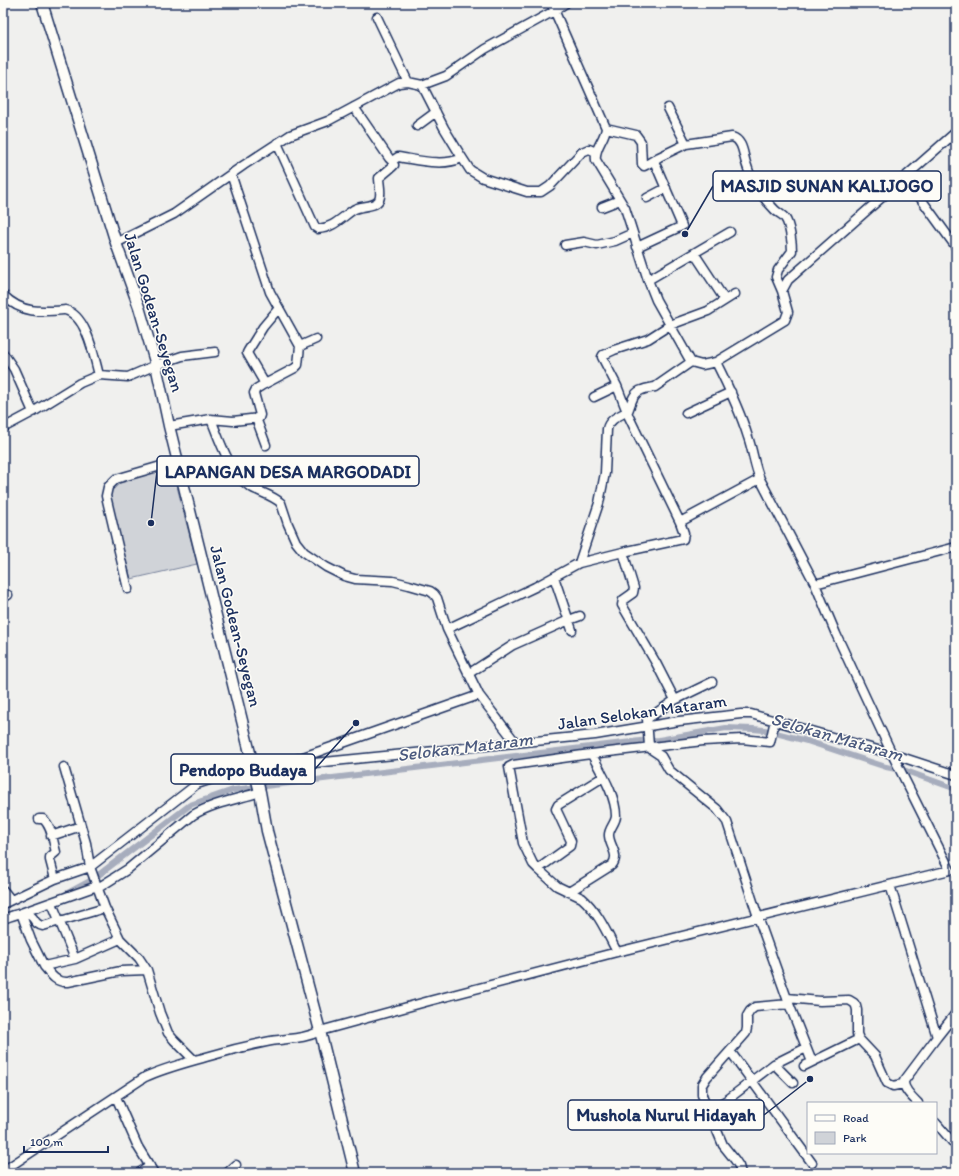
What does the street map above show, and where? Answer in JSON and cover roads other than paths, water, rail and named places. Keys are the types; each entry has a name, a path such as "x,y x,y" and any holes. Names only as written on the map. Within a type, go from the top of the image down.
{"main road":[{"name":"Jalan Godean-Seyegan","path":"42,3 116,243 139,307 156,365 169,426 260,791 267,831 320,1031 355,1173"}],"street":[{"path":"551,3 606,128 596,152 596,160 625,208 656,300 691,362 702,365 716,362 785,320 788,312 776,277 778,270 792,251 791,234 786,219 776,212 762,196 751,178 739,141 732,137 686,144 644,166 642,164 641,142 636,135 606,128"},
{"path":"116,243 174,214 290,135 321,124 399,83 408,82 422,85 446,76 485,49 566,3"},
{"path":"377,18 408,82"},
{"path":"422,85 444,128 462,158 470,170 483,178 527,192 543,191 582,152 589,149 596,152"},
{"path":"277,143 315,227 318,229 327,227 353,210 378,202 380,198 380,178 393,166 392,161 354,107"},
{"path":"668,108 686,144"},
{"path":"417,126 436,112"},
{"path":"782,292 788,280 956,132"},
{"path":"392,161 398,157 427,162 453,162 462,158"},
{"path":"637,247 682,226 654,161"},
{"path":"169,426 211,419 233,421 260,417 254,393 256,389 298,365 300,346 270,292 231,174"},
{"path":"905,177 956,247"},
{"path":"647,198 666,188"},
{"path":"602,207 620,200"},
{"path":"648,280 730,232"},
{"path":"565,245 584,242 597,245 615,241 633,233"},
{"path":"694,253 726,300"},
{"path":"447,629 580,563 683,539 684,533 680,522 602,357 603,355 614,350 644,340 670,325 708,311 736,294"},
{"path":"5,300 22,309 33,311 70,311 85,329 99,375"},
{"path":"265,384 247,353 263,327 279,308"},
{"path":"300,346 316,339"},
{"path":"3,428 33,412 80,383 99,375 128,377 182,356 215,352"},
{"path":"3,353 7,364 14,369 33,412"},
{"path":"580,563 599,503 605,473 608,425 613,419 628,411 633,397 637,392 643,389 655,387 691,362"},
{"path":"3,1171 140,1080 155,1072 249,1045 274,1040 312,1036 320,1031 617,952 950,870 892,754 839,641 815,584 760,479 754,463 753,451 748,436 731,392 716,362"},
{"path":"594,397 617,386"},
{"path":"686,412 731,392"},
{"path":"256,418 266,445"},
{"path":"211,419 226,456 241,479 252,488 278,500 281,503 296,542 304,552 326,567 355,579 392,581 430,591 434,594 437,598 447,629 479,695 516,743"},
{"path":"128,589 106,496 108,487 116,479 178,461"},
{"path":"241,479 286,463"},
{"path":"680,522 760,479"},
{"path":"815,584 956,546"},
{"path":"623,552 634,588 633,593 623,600 622,605 675,700"},
{"path":"554,577 573,619 572,630"},
{"path":"468,674 513,645 573,619"},
{"path":"712,682 675,700 648,717 646,720 650,747 661,756 667,768 717,809 724,817 730,829 758,917 788,1001 812,1062"},
{"path":"277,766 479,695"},
{"name":"Jalan Selokan Mataram","path":"7,902 55,879 91,871 197,784 224,775 255,772 277,766 647,730 741,714 751,714 774,724 892,754 956,775"},
{"path":"617,952 606,930 582,898 552,882 533,864 523,843 509,767 583,755 703,741 742,739 770,742 774,724"},
{"path":"570,892 612,865 616,854 609,834 616,818 616,810 603,777 592,755"},
{"path":"64,767 86,843 91,871 105,908 120,939 139,958 147,970 160,1013 168,1033 194,1060"},
{"path":"538,869 571,844 556,809 558,805 603,777"},
{"path":"3,919 97,886 128,869 199,811 260,791"},
{"path":"39,819 45,820 48,824 56,852 50,857 55,879"},
{"path":"51,836 81,826"},
{"path":"890,885 937,1037"},
{"path":"3,890 7,902"},
{"path":"52,903 75,959"},
{"path":"21,913 28,914 37,924 43,926 105,908"},
{"path":"21,913 31,940 50,965 53,978 62,982 68,982 121,971 147,970"},
{"path":"50,965 75,959 120,939"},
{"path":"741,1173 739,1166 723,1145 708,1112 702,1095 702,1086 707,1077 746,1033 747,1016 750,1011 755,1008 788,1001 849,1000 854,1003 857,1010 857,1040 875,1056 887,1083 893,1086 903,1084"},
{"path":"903,1084 905,1077 956,1013"},
{"path":"804,1066 857,1040"},
{"path":"708,1112 727,1100 774,1064 806,1048"},
{"path":"730,1051 812,1163"},
{"path":"774,1064 793,1083"},
{"path":"903,1084 917,1102"},
{"path":"116,1097 138,1147 152,1170 139,1173"},
{"path":"937,1124 956,1146"},
{"path":"227,1173 236,1166"}],"waterway":[{"name":"Selokan Mataram","path":"66,894 92,880 190,805 233,790 640,741 659,740 726,728 764,730 807,741 886,767 906,771 956,789"}],"place":[{"name":"MASJID SUNAN KALIJOGO","path":"685,234"},
{"name":"LAPANGAN DESA MARGODADI","path":"151,523"},
{"name":"Pendopo Budaya","path":"356,723"},
{"name":"Mushola Nurul Hidayah","path":"810,1079"}]}
